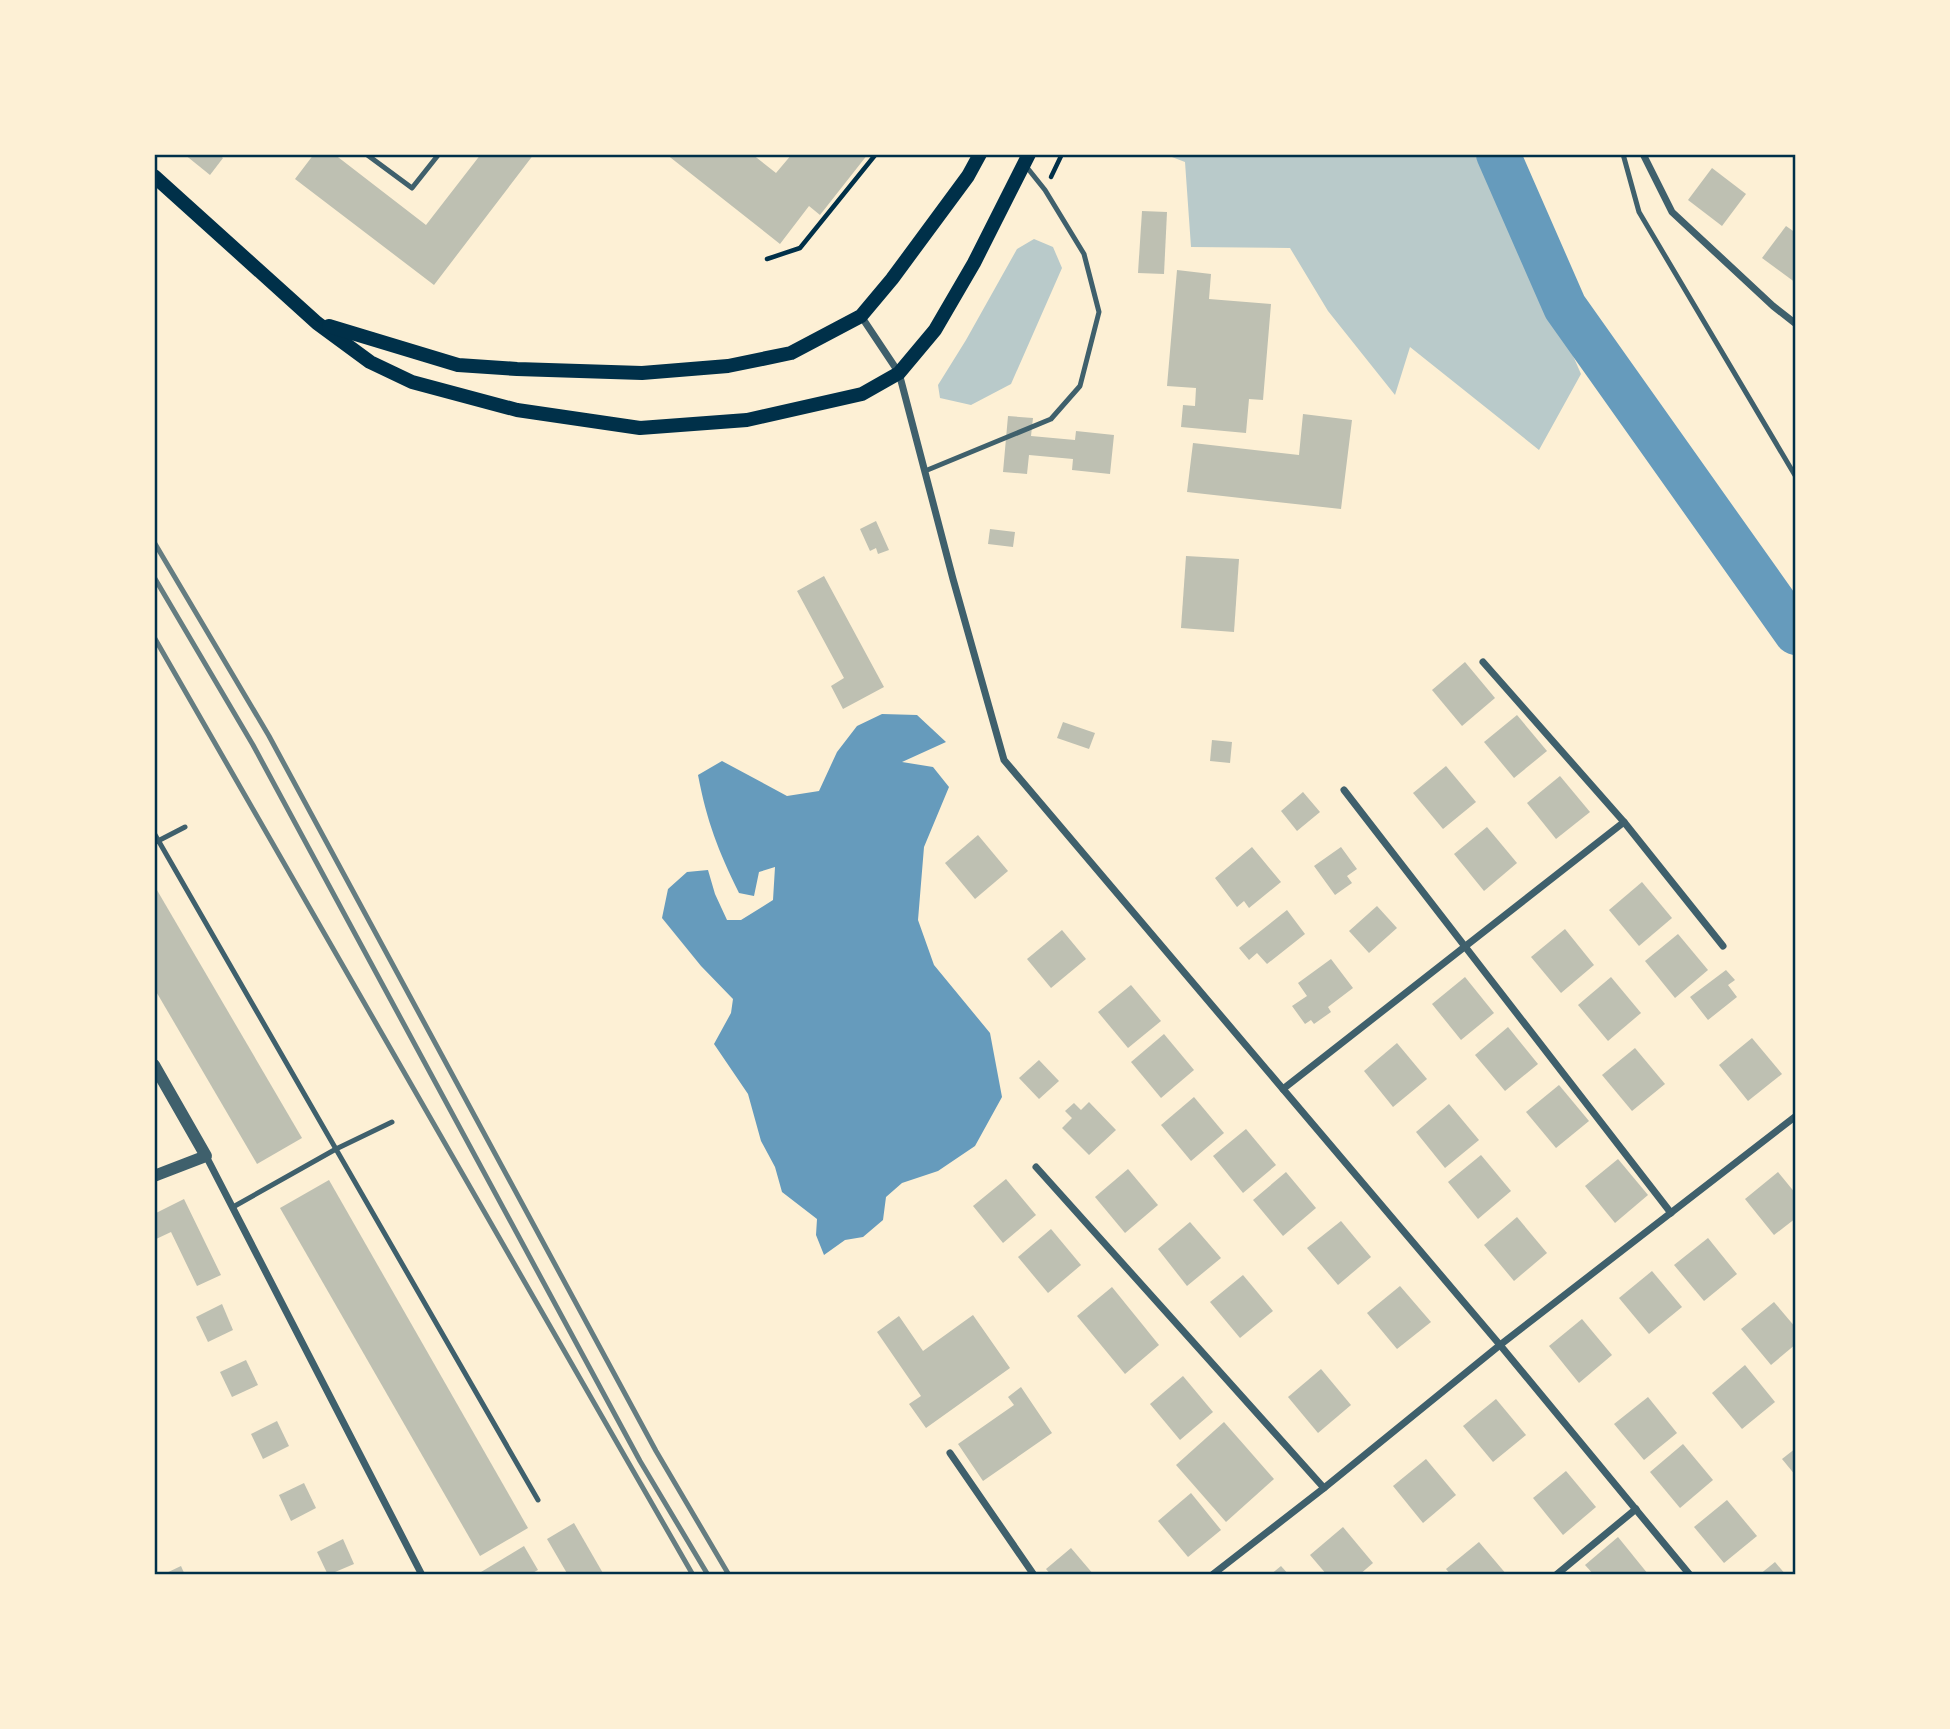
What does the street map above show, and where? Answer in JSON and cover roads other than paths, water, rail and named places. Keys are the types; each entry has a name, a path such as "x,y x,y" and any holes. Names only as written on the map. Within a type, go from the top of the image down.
{"main road":[{"path":"317,323 458,365 642,373 728,366 791,353 861,316 892,279 968,176 980,154"},
{"path":"154,176 317,323 370,362 412,382 517,410 640,428 747,420 862,394 899,373 935,330 974,263 1027,159"}],"street":[{"path":"1643,154 1672,212 1796,324"},
{"path":"861,316 899,373 1004,760 1500,1345 1690,1575"},
{"path":"1483,662 1624,822 1723,946"},
{"path":"1344,790 1671,1213"},
{"path":"1283,1089 1624,822"},
{"path":"154,1065 233,1207 422,1575"},
{"path":"1212,1575 1500,1345 1796,1116"},
{"path":"154,1175 206,1156"},
{"path":"1036,1167 1324,1488"},
{"path":"950,1453 1034,1575"},
{"path":"1556,1575 1636,1508"}],"lane":[{"path":"366,154 412,188 439,154"},
{"path":"1623,154 1639,212 1796,477"},
{"path":"925,471 1051,419 1080,386 1099,312 1084,254 1027,159"},
{"path":"156,842 185,827"},
{"path":"154,833 156,842 538,1500"},
{"path":"233,1207 336,1149 392,1122"}],"water":[{"path":"882,714 917,715 946,742 902,762 933,767 949,787 924,847 918,920 934,965 990,1033 1002,1097 975,1146 938,1171 902,1183 886,1197 883,1220 863,1237 845,1240 824,1255 816,1235 817,1219 782,1192 775,1167 761,1141 748,1094 714,1044 731,1013 733,999 701,966 662,918 668,889 687,872 708,870 727,920 741,920 773,900 775,867 759,872 754,896 739,893 714,835 698,775 722,761 787,796 819,791 837,752 857,726"}],"waterway":[{"path":"1498,154 1565,307 1796,633"}],"railway":[{"path":"154,542 269,736 656,1451 729,1575"},
{"path":"154,577 253,745 640,1461 708,1575"},
{"path":"154,637 693,1575"}]}
